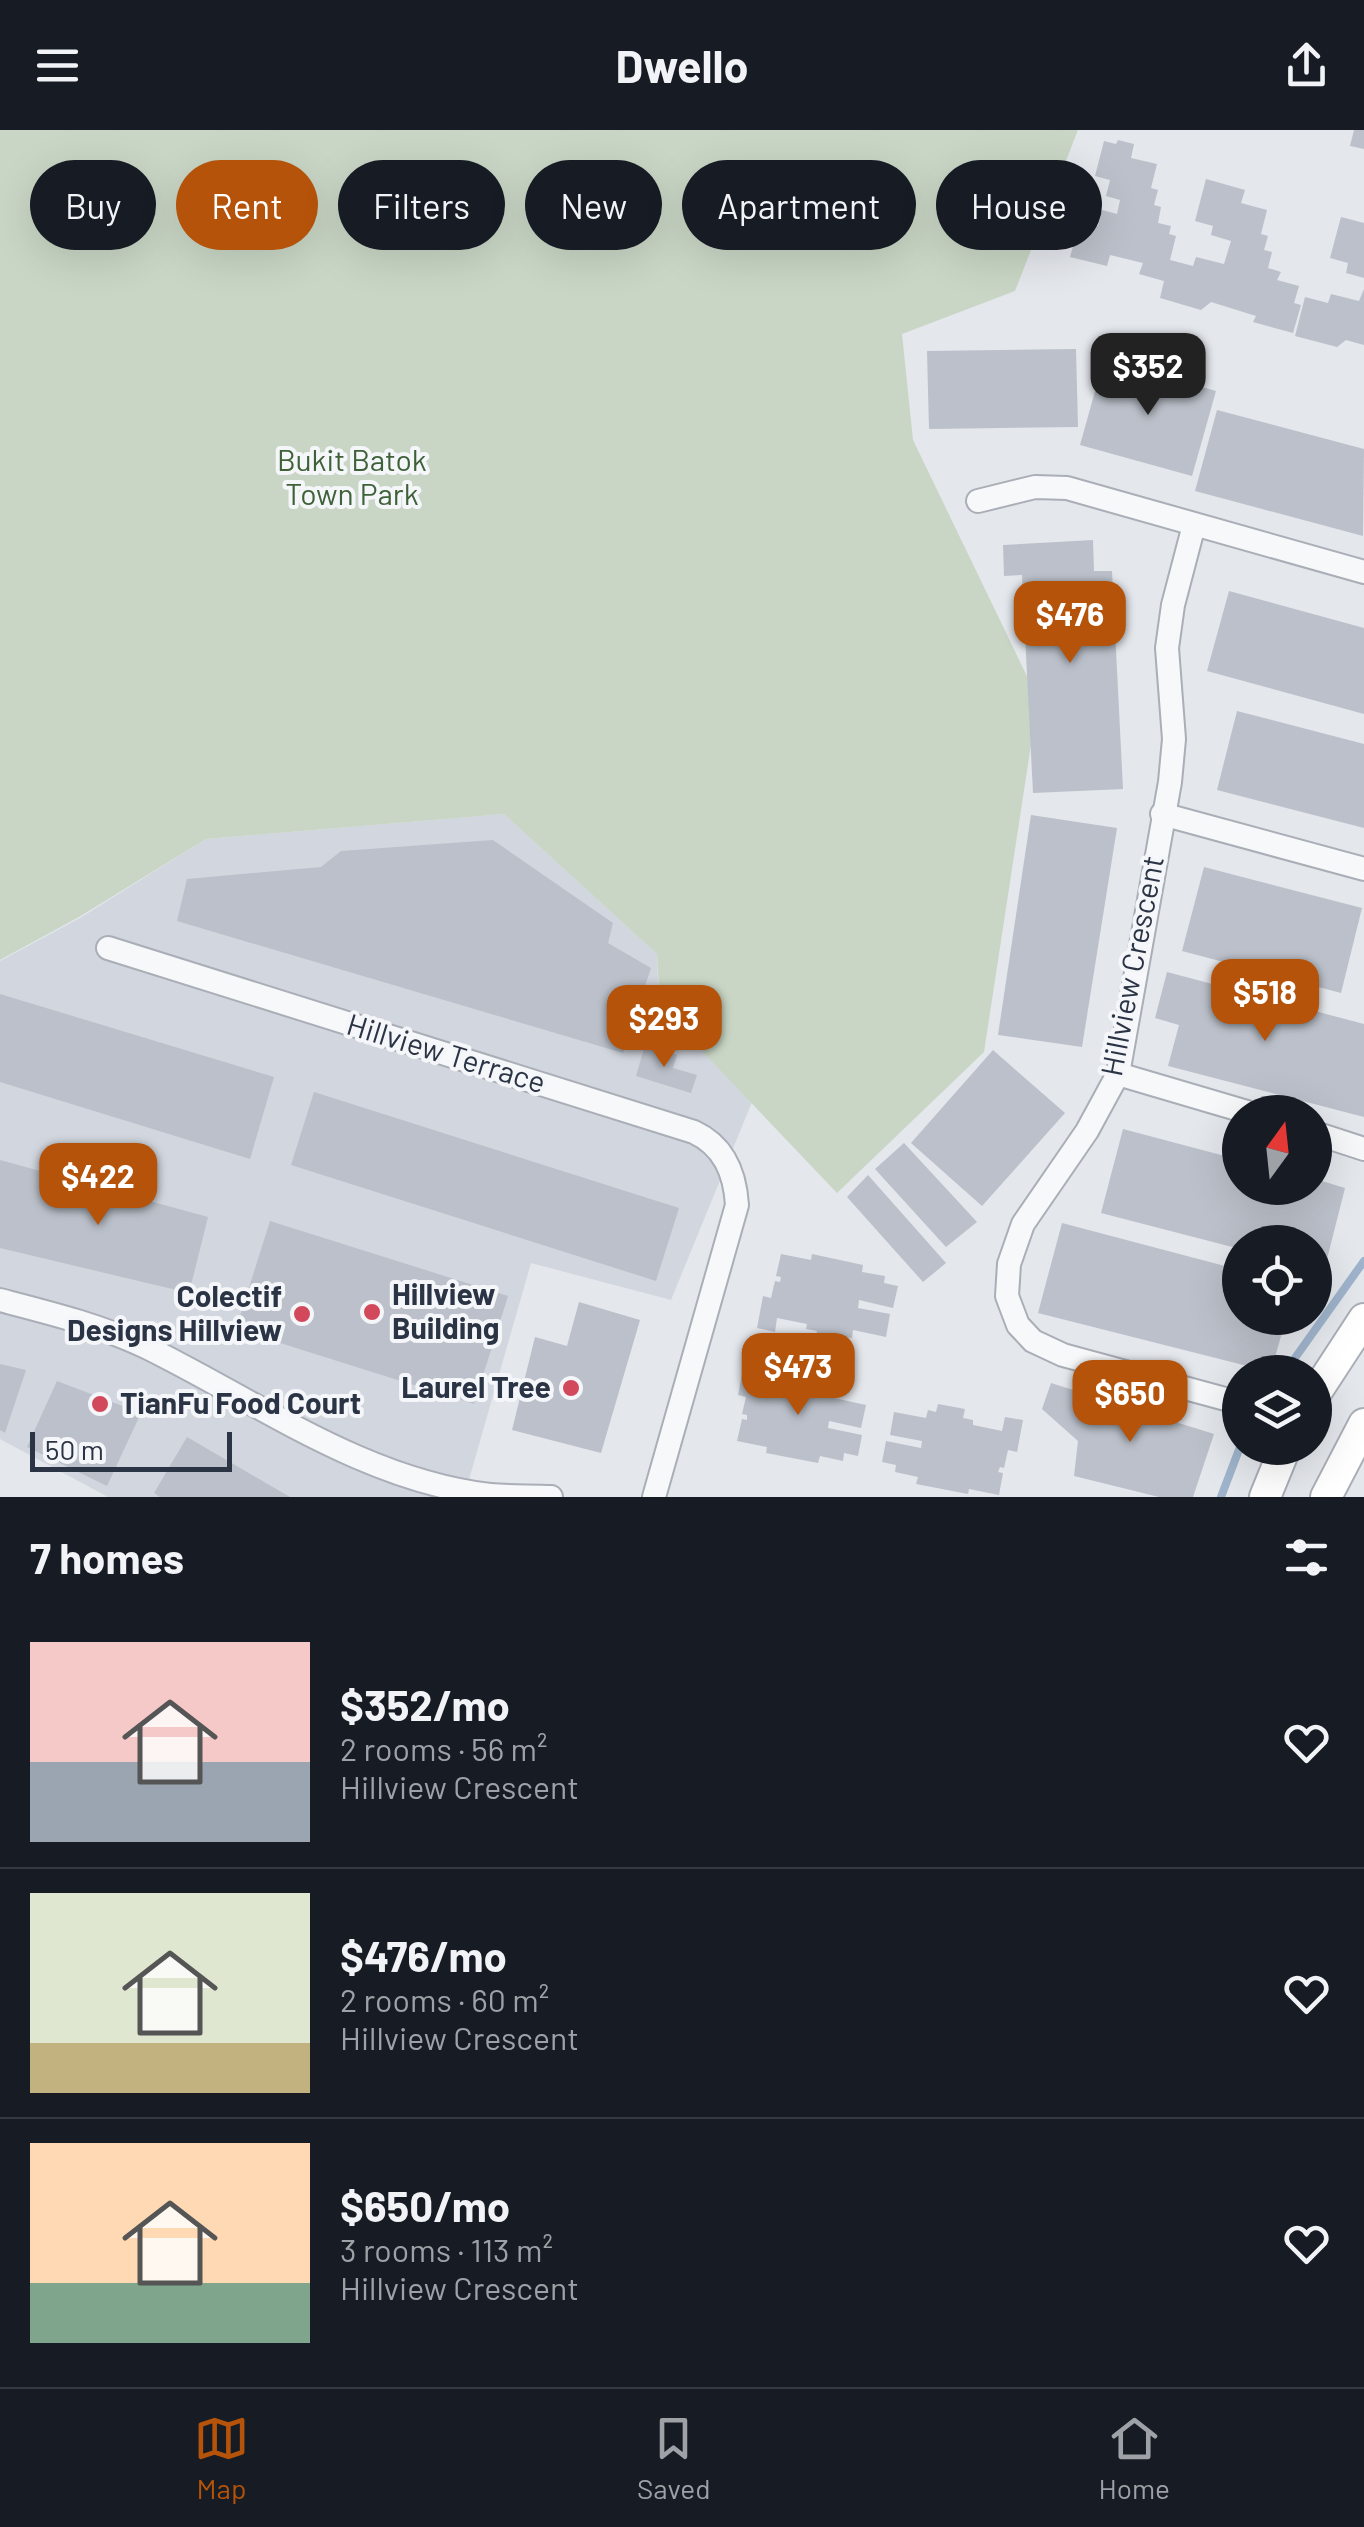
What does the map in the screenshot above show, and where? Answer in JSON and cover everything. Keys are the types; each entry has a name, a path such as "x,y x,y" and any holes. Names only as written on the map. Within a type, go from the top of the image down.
{"street":[{"path":"978,501 1035,487 1067,488 1364,572"},
{"name":"Hillview Crescent","path":"1194,525 1173,604 1167,648 1174,739 1170,782 1118,1074 1087,1131 1023,1224 1009,1264 1008,1296 1018,1324 1033,1341 1063,1355 1222,1397"},
{"path":"1162,814 1364,869"},
{"name":"Hillview Terrace","path":"108,948 694,1132 717,1148 733,1176 737,1205 654,1497"},
{"path":"1118,1074 1222,1105"},
{"path":"1332,1139 1364,1149"},
{"path":"0,1300 88,1323 145,1347 328,1445 409,1476 489,1495 551,1497"},
{"path":"1332,1368 1364,1319"},
{"path":"1326,1497 1364,1424"},
{"path":"1265,1497 1278,1465"}],"shaded area":[{"path":"504,814 657,954 659,1007 752,1102 671,1300 531,1263 464,1497 108,1497 0,1439 0,961 80,918 206,839"}],"green space":[{"name":"Bukit Batok Town Park","path":"0,130 1078,130 1066,160 936,160 936,250 1031,250 1015,291 902,334 913,440 1038,699 984,1052 837,1193 660,1007 657,954 504,814 206,839 0,960"}],"building":[{"path":"1354,130 1364,130 1364,149 1350,146"},
{"path":"1118,140 1134,144 1131,158 1157,164 1151,188 1158,190 1154,205 1161,207 1158,223 1171,226 1169,234 1176,236 1170,260 1193,266 1196,257 1224,264 1231,241 1211,235 1213,226 1195,221 1206,179 1245,190 1241,203 1267,210 1261,234 1268,236 1264,250 1272,252 1268,268 1281,272 1277,280 1299,286 1294,303 1301,305 1293,333 1253,322 1256,316 1211,302 1201,310 1160,298 1164,281 1139,274 1143,263 1110,255 1107,266 1070,257 1072,250 1102,250 1102,210 1117,214 1120,200 1106,196 1110,180 1102,178 1099,160 1104,141 1116,144"},
{"path":"1341,217 1364,223 1364,278 1346,273 1348,263 1330,258"},
{"path":"1364,289 1364,345 1346,340 1337,347 1295,336 1305,297 1328,303 1331,294 1359,301"},
{"path":"1076,349 1078,427 929,429 927,351"},
{"path":"1104,359 1216,391 1192,476 1080,445"},
{"path":"1217,410 1364,449 1363,536 1195,491"},
{"path":"1093,540 1094,571 1112,571 1123,789 1033,793 1022,575 1004,576 1003,545"},
{"path":"1229,591 1364,628 1364,714 1207,671"},
{"path":"1237,711 1364,744 1364,828 1217,790"},
{"path":"1031,815 1117,828 1082,1047 998,1035"},
{"path":"493,840 613,923 608,943 651,968 623,1053 177,921 187,879 321,867 341,851"},
{"path":"1204,867 1362,908 1341,993 1182,951"},
{"path":"1167,972 1364,1024 1364,1117 1332,1109 1332,1095 1279,1095 1168,1066 1179,1025 1155,1018"},
{"path":"0,994 274,1077 250,1159 0,1082"},
{"path":"645,1045 677,1055 673,1068 697,1075 691,1093 636,1076"},
{"path":"993,1050 1065,1113 982,1206 911,1143"},
{"path":"314,1092 679,1208 656,1281 291,1165"},
{"path":"1123,1129 1222,1155 1222,1205 1332,1205 1332,1184 1345,1188 1332,1239 1332,1225 1222,1225 1222,1244 1101,1213"},
{"path":"904,1143 977,1222 946,1247 875,1169"},
{"path":"0,1160 208,1217 189,1293 0,1248"},
{"path":"868,1175 946,1263 923,1282 847,1197"},
{"name":"Hillview Building","path":"270,1221 508,1296 474,1404 236,1329"},
{"path":"1062,1223 1222,1265 1222,1335 1281,1335 1276,1355 1222,1355 1222,1360 1038,1313"},
{"path":"781,1254 811,1260 812,1254 863,1265 862,1272 885,1276 884,1283 898,1286 893,1308 859,1300 858,1308 890,1314 886,1337 853,1330 852,1338 843,1337 842,1344 815,1339 817,1331 806,1329 807,1324 777,1318 775,1332 757,1328 763,1296 771,1298 775,1281 780,1282 781,1277 776,1276"},
{"name":"Laurel Tree","path":"579,1302 640,1320 601,1453 512,1430 535,1337 567,1346"},
{"path":"0,1364 26,1370 5,1433 0,1430"},
{"path":"744,1364 761,1367 759,1381 788,1387 789,1382 800,1384 802,1376 828,1381 827,1389 835,1390 834,1398 866,1405 861,1428 829,1421 828,1428 862,1435 858,1456 844,1453 843,1461 820,1456 818,1463 766,1453 767,1447 737,1441 742,1419 747,1420 747,1415 742,1414 746,1397 738,1395"},
{"path":"57,1381 141,1413 107,1486 27,1447"},
{"path":"1051,1383 1214,1434 1193,1497 1159,1497 1074,1476 1078,1441 1042,1409"},
{"path":"938,1404 965,1409 963,1418 973,1420 973,1425 1002,1431 1005,1417 1023,1420 1017,1452 1008,1450 1004,1468 1000,1467 998,1472 1003,1473 999,1495 969,1489 968,1494 916,1484 918,1477 895,1472 896,1465 882,1462 886,1441 921,1448 922,1441 890,1435 894,1412 926,1418 928,1410 936,1412"},
{"path":"187,1437 290,1497 160,1497 154,1493"}],"waterway":[{"path":"1297,1355 1364,1261"},
{"path":"1221,1497 1233,1465"}],"place":[{"name":"Hillview Building","path":"372,1312"},
{"name":"Colectif Designs Hillview","path":"302,1314"},
{"name":"Laurel Tree","path":"571,1388"},
{"name":"TianFu Food Court","path":"100,1404"}]}
